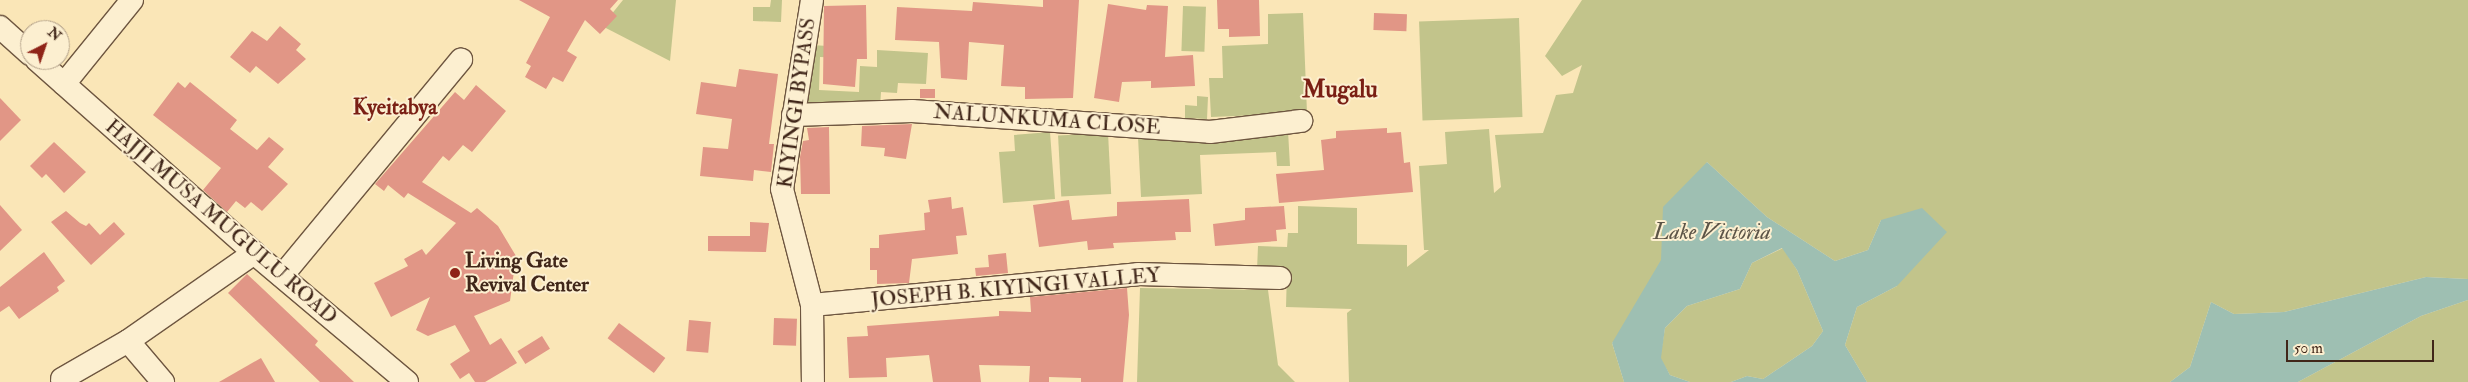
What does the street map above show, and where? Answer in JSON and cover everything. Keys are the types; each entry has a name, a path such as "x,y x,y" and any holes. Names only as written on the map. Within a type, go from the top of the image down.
{"street":[{"path":"64,84 132,0"},
{"name":"KIYINGI BYPASS","path":"812,0 782,189 812,305 812,382"},
{"path":"0,27 20,45"},
{"path":"282,276 461,60"},
{"name":"HAJJI MUSA MUGULU ROAD","path":"48,70 254,253 407,382"},
{"name":"NALUNKUMA CLOSE","path":"793,115 912,110 1210,132 1301,120"},
{"path":"62,380 128,341 254,253"},
{"name":"JOSEPH B. KIYINGI VALLEY","path":"812,305 1138,274 1280,278"},
{"path":"128,341 163,382"}],"green space":[{"path":"623,0 676,0 670,61 602,26"},
{"path":"771,0 782,0 781,22 753,21 753,7 770,7"},
{"path":"1582,0 2468,0 2468,279 2426,277 2284,312 2234,314 2211,302 2190,367 2170,382 1867,382 1845,345 1857,307 1897,286 1881,220 1868,250 1835,261 1767,217 1707,162 1633,322 1612,343 1624,382 1349,382 1347,313 1352,309 1286,307 1287,271 1257,270 1258,246 1287,247 1288,233 1298,233 1298,206 1357,208 1357,244 1407,245 1407,267 1429,250 1424,250 1419,166 1447,164 1445,132 1489,129 1494,193 1501,187 1495,135 1543,133 1556,95 1573,93 1582,65 1562,76 1545,56"},
{"path":"1183,6 1206,7 1204,52 1181,51"},
{"path":"1303,13 1307,113 1211,117 1209,78 1223,78 1222,46 1268,44 1268,14"},
{"path":"1519,18 1522,117 1423,120 1419,21"},
{"path":"794,44 845,47 844,58 820,57 819,90 859,92 860,66 877,67 877,50 928,53 926,84 898,83 897,93 881,92 880,108 791,103"},
{"path":"1197,96 1208,97 1207,119 1185,118 1185,105 1197,106"},
{"path":"1288,131 1290,166 1277,166 1276,152 1200,155 1202,194 1141,197 1138,137"},
{"path":"1050,132 1055,199 1003,203 999,152 1015,151 1014,135"},
{"path":"1108,133 1111,194 1061,197 1058,136"},
{"path":"1783,248 1797,270 1823,331 1812,346 1763,379 1747,376 1731,382 1690,382 1670,375 1660,358 1665,328 1687,306 1740,289 1752,263"},
{"path":"1140,288 1268,290 1278,365 1295,382 1137,382"},
{"path":"2468,300 2468,382 2298,382 2421,316"}],"water":[{"name":"Lake Victoria","path":"1707,162 1767,217 1835,261 1868,250 1881,220 1922,208 1947,232 1897,286 1857,307 1845,345 1867,382 1731,382 1747,376 1763,379 1812,346 1823,331 1797,270 1782,248 1752,263 1740,289 1687,306 1665,328 1661,358 1670,375 1690,382 1624,382 1612,343 1661,260 1663,207"},
{"path":"2426,277 2468,279 2468,300 2421,316 2298,382 2170,382 2190,367 2211,302 2234,314 2284,312"}],"building":[{"path":"519,0 618,0 610,9 617,16 600,34 585,20 567,51 577,57 563,82 553,77 546,89 525,77 531,66 526,63 550,17"},
{"path":"1043,0 1079,0 1073,98 1025,99 1025,87 1001,86 1004,45 969,42 967,80 941,78 939,42 895,40 897,7 972,11 973,2 1043,7"},
{"path":"1217,0 1259,0 1260,36 1229,37 1229,29 1218,29"},
{"path":"1108,4 1146,10 1147,5 1168,6 1165,57 1193,55 1195,86 1151,88 1151,81 1122,82 1119,102 1094,98"},
{"path":"866,5 867,59 857,59 855,87 823,84 824,6"},
{"path":"1374,13 1407,14 1406,31 1373,30"},
{"path":"280,26 301,44 296,50 306,59 278,84 256,66 250,73 230,57 252,31 267,41"},
{"path":"739,69 778,74 769,144 774,144 771,172 754,170 753,181 700,176 703,147 728,149 732,119 696,114 701,82 736,87"},
{"path":"178,82 185,88 190,82 237,120 230,129 257,150 269,137 284,149 268,167 288,184 262,211 251,202 245,208 236,201 227,212 203,190 221,168 153,115"},
{"path":"476,85 506,111 472,152 463,145 449,161 443,156 422,182 471,213 477,208 498,226 516,256 510,301 474,316 490,345 501,338 517,363 485,382 475,382 469,373 460,379 450,364 470,351 455,325 428,336 416,330 430,297 391,317 374,283 408,266 404,259 422,249 426,255 456,223 408,193 404,198 388,185 384,191 375,184 455,92 464,100"},
{"path":"920,89 935,89 935,98 920,98"},
{"path":"0,98 21,120 0,141"},
{"path":"912,124 906,159 884,156 885,148 861,146 862,126"},
{"path":"829,127 830,194 801,194 800,157 803,141 809,140 807,128"},
{"path":"1387,128 1387,133 1401,132 1404,163 1410,162 1413,192 1279,203 1276,174 1324,170 1321,140 1336,138 1336,131"},
{"path":"54,142 86,172 64,193 46,174 42,178 30,166"},
{"path":"951,197 952,209 963,207 967,235 956,236 958,254 912,259 909,283 877,284 877,270 870,270 870,248 879,248 879,235 925,230 924,213 930,212 928,200"},
{"path":"1189,199 1191,232 1175,232 1176,240 1113,243 1114,248 1088,250 1087,241 1039,247 1033,205 1069,200 1072,220 1117,216 1117,202"},
{"path":"0,205 22,230 0,251"},
{"path":"1284,206 1286,229 1276,230 1277,241 1215,246 1213,224 1245,220 1245,208"},
{"path":"66,211 80,223 86,226 89,223 100,235 114,222 125,234 91,265 51,222"},
{"path":"750,222 769,223 766,252 708,251 708,236 750,236"},
{"path":"44,252 65,281 57,287 59,291 19,319 9,306 0,312 0,287"},
{"path":"1006,253 1008,273 976,276 975,268 989,267 988,255"},
{"path":"247,274 318,341 315,345 354,382 320,382 228,293"},
{"path":"1127,288 1129,315 1123,382 1081,382 1081,378 1049,377 1049,382 1029,382 1030,366 979,365 981,382 933,382 929,355 886,358 887,377 849,378 847,337 868,336 867,326 999,316 999,311 1031,312 1030,297"},
{"path":"774,318 797,319 796,346 773,345"},
{"path":"689,320 711,322 708,353 686,351"},
{"path":"619,323 665,358 654,373 608,338"},
{"path":"542,336 550,349 525,364 517,351"},
{"path":"261,358 275,382 219,382"}],"place":[{"name":"Living Gate Revival Center","path":"455,273"}],"district":[{"name":"Mugalu","path":"1340,90"},
{"name":"Kyeitabya","path":"395,108"}]}
